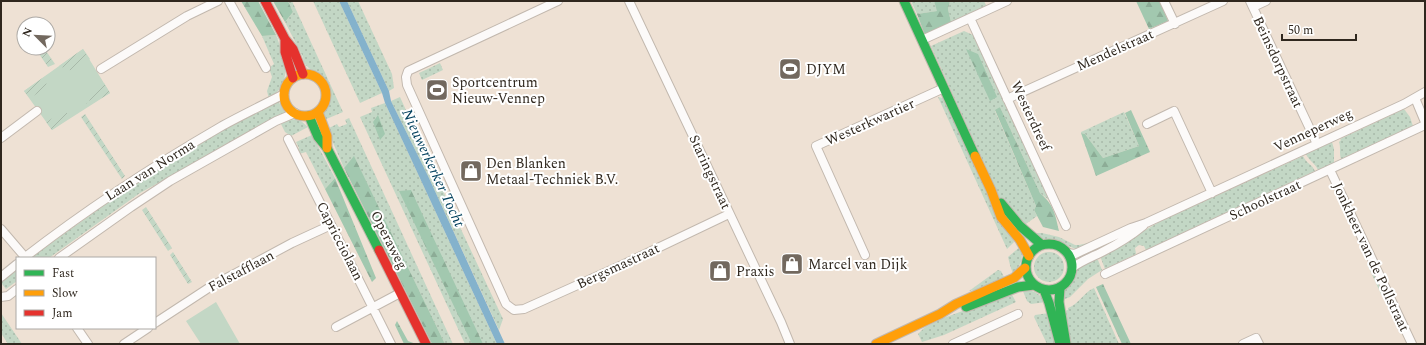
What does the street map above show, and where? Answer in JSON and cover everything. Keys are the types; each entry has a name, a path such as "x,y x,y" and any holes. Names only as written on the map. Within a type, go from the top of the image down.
{"street":[{"path":"101,69 187,16 218,1"},
{"path":"229,1 266,68"},
{"path":"265,1 285,39 293,49 303,74"},
{"name":"Bergsmastraat","path":"558,1 408,71 406,77 407,85 506,304 514,310 524,309 618,267 730,214"},
{"name":"Staringstraat","path":"629,1 781,322 790,344"},
{"path":"904,1 991,190 995,204 1001,216 1022,242 1029,256"},
{"path":"922,40 1007,1"},
{"path":"1164,1 1175,24"},
{"name":"Mendelstraat","path":"1007,99 1223,1"},
{"path":"1251,4 1266,1"},
{"name":"Beinsdorpstraat","path":"1251,4 1316,144"},
{"name":"Westerdreef","path":"970,18 1066,226"},
{"path":"285,39 286,52 293,78"},
{"path":"303,74 315,76 323,84 326,90 325,102 318,112 309,116 294,113 287,105 284,94 287,85 293,78 303,74"},
{"name":"Westerkwartier","path":"865,255 816,146 944,88"},
{"name":"Laan van Norma","path":"26,257 61,230 131,181 223,126 284,94"},
{"path":"1421,95 1425,124"},
{"name":"Venneperweg","path":"1067,253 1075,254 1130,228 1146,223 1421,95"},
{"path":"1,138 37,111"},
{"path":"1147,124 1174,111 1212,193"},
{"name":"Operaweg","path":"318,112 327,136 327,148"},
{"name":"Laan van Norma","path":"60,257 170,181 276,121 294,113"},
{"name":"Operaweg","path":"309,116 318,137 327,148 426,344"},
{"name":"Schoolstraat","path":"1105,274 1330,170 1425,124"},
{"name":"Capricciolaan","path":"288,139 391,344"},
{"name":"Jonkheer van de Pollstraat","path":"1330,170 1412,344"},
{"path":"991,190 1006,211 1030,236 1042,245"},
{"name":"Venneperweg","path":"1072,268 1078,263 1104,251 1135,233 1146,223"},
{"name":"Falstafflaan","path":"156,322 210,287 292,243 331,225"},
{"path":"1,229 24,257"},
{"path":"876,344 940,314 956,304 1014,278 1025,268 1029,256 1034,249 1042,245 1048,244 1058,246 1067,253 1071,260 1072,268 1068,280 1060,288 1044,290 1026,285 958,310 940,314"},
{"path":"1,277 16,265"},
{"path":"1025,268 1028,278 1034,286"},
{"path":"1060,288 1059,302 1066,344"},
{"path":"1,297 8,296 16,290"},
{"path":"1044,290 1048,297 1060,344"},
{"path":"336,327 400,293"},
{"path":"953,344 1018,314"},
{"path":"77,329 88,344"},
{"path":"124,344 146,329"},
{"path":"1244,344 1258,341"}],"green space":[{"path":"241,1 258,1 276,35 262,36"},
{"path":"273,1 288,1 293,12 285,22"},
{"path":"288,1 292,1 343,112 324,120 323,112 328,99 329,89 327,83 321,76 306,66 285,22 293,12"},
{"path":"313,1 339,1 382,93 360,103"},
{"path":"347,1 358,1 392,74 394,88 389,91"},
{"path":"911,1 934,1 938,11 917,14"},
{"path":"934,1 950,1 948,9 951,22 925,35 917,14 937,11"},
{"path":"950,1 984,1 987,7 951,22 948,9"},
{"path":"1136,1 1160,1 1168,21 1149,29"},
{"path":"964,31 973,35 1049,200 1040,193 1000,107 995,111 1036,206 1034,210 1037,216 1015,232 931,46"},
{"path":"276,35 284,61 285,78 277,92 269,99 267,91 272,77 269,68 274,64 262,36"},
{"path":"83,49 110,93 52,130 24,91"},
{"path":"83,49 90,59 72,71 59,66"},
{"path":"966,49 978,54 997,97 990,101"},
{"path":"40,56 50,56 55,64 48,67"},
{"path":"440,63 443,70 422,80 419,73"},
{"path":"47,75 46,88 30,98 24,91"},
{"path":"104,83 110,93 88,106 86,104 89,102 91,96 88,93"},
{"path":"400,97 503,319 499,330 429,178 391,101"},
{"path":"938,97 943,98 1014,242 1007,249"},
{"path":"278,101 285,113 140,193 50,257 31,257 134,184 221,131 264,107 266,108"},
{"path":"385,103 497,344 465,344 360,117 372,112 371,108"},
{"path":"1000,107 1040,193 1045,197 1053,210 1059,231 1043,227 1034,210 1036,206 995,110"},
{"path":"1404,109 1410,117 1413,126 1341,159 1340,139"},
{"path":"1131,110 1150,152 1096,176 1081,133 1085,134 1103,158 1139,146 1125,113"},
{"path":"63,112 74,115 52,130 46,122"},
{"path":"1124,112 1139,146 1103,158 1085,134 1081,132"},
{"path":"85,114 125,176 122,179 81,117"},
{"path":"378,115 385,134 380,140 373,122"},
{"path":"349,118 453,344 445,344 354,157 344,168 327,129 337,124 339,127 347,124 345,120"},
{"path":"291,119 301,121 308,127 291,136 285,132 281,124"},
{"path":"312,135 335,178 325,189 306,152 299,154 296,151 299,148 296,142"},
{"path":"1332,142 1334,149 1334,163 1318,170 1306,154"},
{"path":"354,156 445,344 432,344 344,168"},
{"path":"1303,156 1315,171 1146,250 1144,246 1139,245 1135,248 1136,254 1105,269 1100,256 1161,221"},
{"path":"335,178 376,278 372,282 325,189"},
{"path":"411,190 483,344 472,344 399,191"},
{"path":"146,207 172,248 168,251 142,210"},
{"path":"1037,233 1059,237 1075,245 1089,244 1076,249 1056,241 1044,241 1034,235"},
{"path":"1021,246 1021,261 1013,274 1008,257"},
{"path":"173,252 192,282 188,284 170,255"},
{"path":"1049,252 1055,253 1063,261 1063,273 1055,281 1049,282 1043,281 1035,273 1034,267 1035,261 1043,253"},
{"path":"1095,258 1098,260 1102,270 1088,279 1070,297 1062,300 1064,290 1072,282 1077,269"},
{"path":"1369,263 1384,294 1382,296 1367,264"},
{"path":"16,268 16,282 6,289 2,284 2,279"},
{"path":"998,270 1001,271 1005,279 986,288 969,291"},
{"path":"1103,284 1131,344 1122,344 1096,287"},
{"path":"1094,288 1119,344 1069,344 1063,311 1068,310 1068,308"},
{"path":"1022,289 1036,292 1046,302 1031,304 1027,301"},
{"path":"1011,293 1016,302 944,335 922,342 918,334 924,328 941,319"},
{"path":"216,302 240,344 201,344 186,321"},
{"path":"1,313 22,344 8,344 1,333"},
{"path":"1049,313 1057,344 1047,344 1034,317 1035,315"},
{"path":"397,321 408,341 416,344 404,344 395,325"}],"water":[{"path":"339,1 347,1 389,91 391,101 429,178 505,344 497,344"}],"traffic: fast":[{"path":"904,1 975,156"},
{"path":"309,116 318,137 327,148 379,250"},
{"path":"1001,203 1020,226 1042,245"},
{"path":"1045,244 1053,244 1062,248 1068,254 1072,267 1068,280 1062,286 1053,290 1045,290 1036,286 1030,280 1026,271 1026,263 1030,254 1036,248 1045,244"},
{"path":"966,307 1018,287 1034,285"},
{"path":"1060,288 1059,302 1066,344"},
{"path":"1044,290 1060,344"}],"traffic: slow":[{"path":"301,74 309,74 320,80 326,91 326,95 326,99 320,110 309,116 301,116 290,110 284,99 284,91 290,80 301,74"},
{"path":"318,112 327,136 327,148"},
{"path":"975,156 991,190 1001,217 1020,240 1029,256"},
{"path":"876,344 940,314 956,304 1014,278 1025,268"}],"traffic: jam":[{"path":"265,1 285,39 293,49 303,74"},
{"path":"285,39 285,52 293,78"},
{"path":"379,250 426,344"}],"place":[{"name":"DJYM","path":"790,69"},
{"name":"Sportcentrum Nieuw-Vennep","path":"437,90"},
{"name":"Den Blanken Metaal-Techniek B.V.","path":"471,171"},
{"name":"Marcel van Dijk","path":"792,264"},
{"name":"Praxis","path":"720,271"}],"water label":[{"name":"Nieuwerkerker Tocht","path":"433,168"}]}
